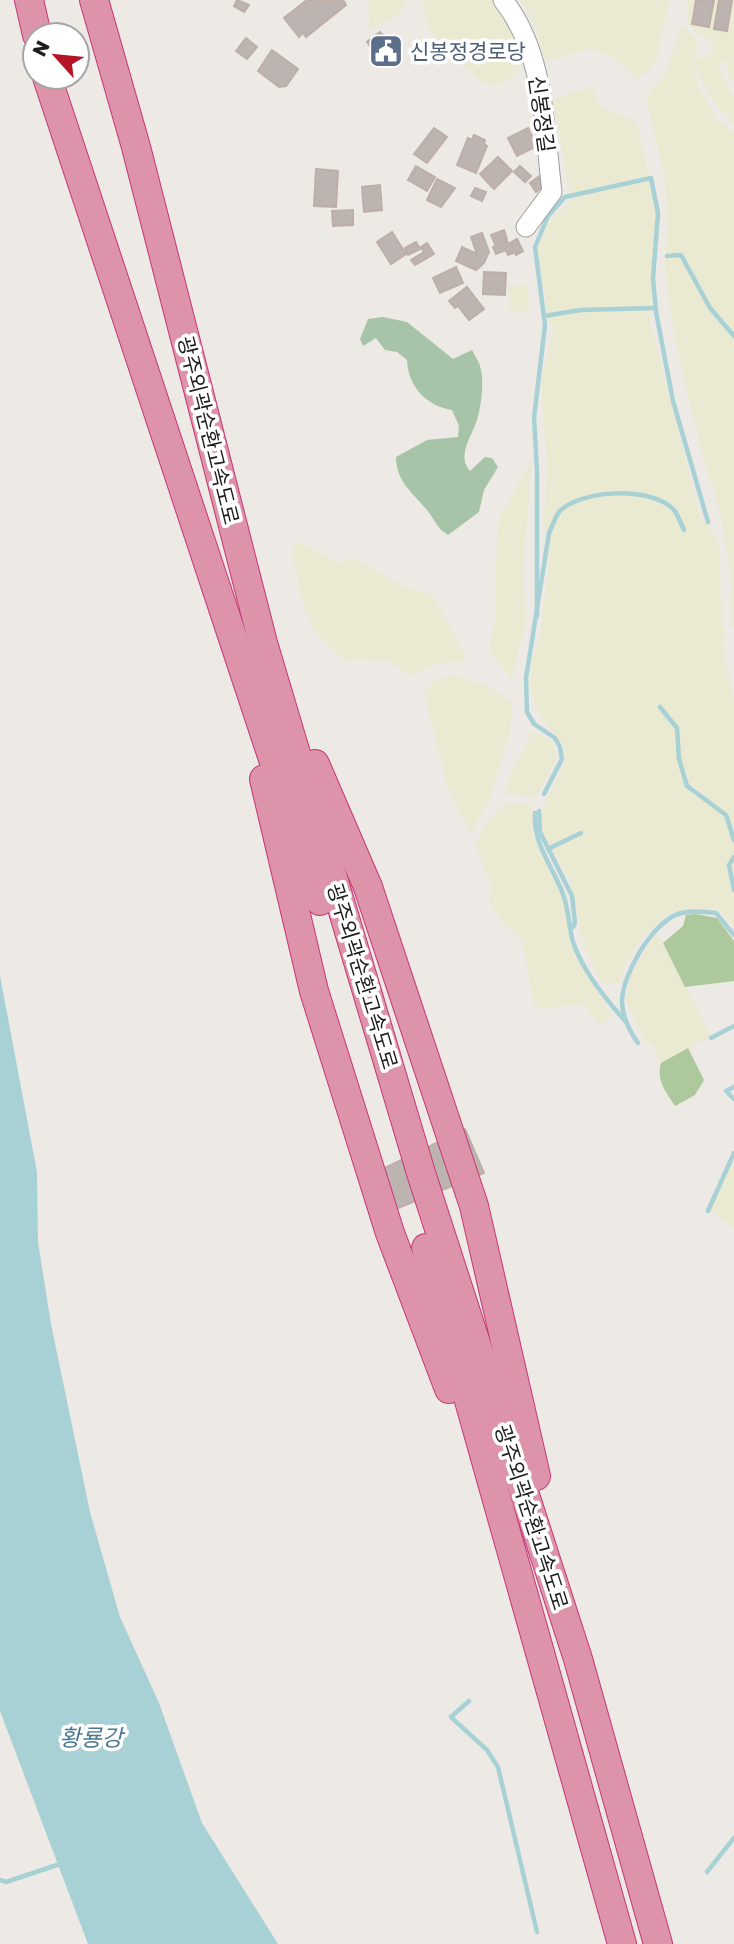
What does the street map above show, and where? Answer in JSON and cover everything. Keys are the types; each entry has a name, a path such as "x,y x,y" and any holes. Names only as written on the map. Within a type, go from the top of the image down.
{"highway":[{"path":"29,0 34,21"},
{"name":"광주외곽순환고속도로","path":"94,0 139,161 263,643 421,1173 578,1659 658,1944"},
{"name":"광주외곽순환고속도로","path":"52,91 300,835 409,1186 622,1944"},
{"path":"263,643 368,887 474,1206 578,1659"}],"street":[{"name":"신봉정길","path":"503,0 518,18 537,73 552,192 526,227"}],"green space":[{"path":"368,0 406,0 404,8 394,17 370,29"},
{"path":"422,0 493,0 505,13 525,63 511,77 497,85 482,82 443,47 429,28"},
{"path":"520,0 669,0 669,3 656,58 652,67 637,80 613,57 590,49 545,61 531,15"},
{"path":"687,0 734,0 734,80 727,76 728,62 716,63 734,98 734,125 712,99 694,65 698,85 717,119 734,132 734,627 731,627 731,578 721,516 700,445 674,334 665,271 668,218 664,174 646,98 666,74 681,25 698,42 694,61 711,53 713,40 698,35 687,22"},
{"path":"594,86 596,101 606,110 636,121 653,194 656,212 650,323 701,518 715,534 719,549 724,656 734,701 734,928 729,919 718,910 671,912 641,938 625,965 619,984 603,983 584,947 570,879 545,838 541,814 565,762 564,746 537,711 530,688 531,660 539,640 551,552 544,523 547,466 541,381 554,329 549,322 537,248 551,219 571,201 553,100"},
{"path":"527,284 530,310 511,313 508,287"},
{"path":"383,317 407,322 453,359 472,350 480,367 480,408 464,459 470,471 485,457 492,458 498,467 484,490 479,512 448,535 406,486 399,473 396,457 427,440 458,437 459,426 452,410 434,404 420,393 411,378 407,360 397,352 385,350 376,338 363,346 360,339 368,319"},
{"path":"532,460 523,567 526,618 512,680 489,650 495,619 497,529 501,515"},
{"path":"294,544 304,544 336,563 355,559 409,589 432,594 463,651 465,660 433,665 410,675 385,660 341,659 314,630 304,608 293,557"},
{"path":"456,675 491,688 512,703 510,732 489,799 470,835 447,785 424,693 437,679"},
{"path":"533,731 552,741 557,758 536,797 507,795 508,780"},
{"path":"504,805 531,805 533,808 532,834 561,892 577,959 610,1013 606,1023 598,1024 585,1004 540,1008 534,1005 522,940 503,923 489,902 491,887 476,845 485,824"},
{"path":"686,915 717,918 734,941 734,981 685,987 663,943 683,926"},
{"path":"655,935 658,935 711,1036 661,1063 651,1042 647,1044 626,1001 630,975"},
{"path":"688,1048 704,1080 695,1095 675,1106 661,1080 661,1063"},
{"path":"734,1156 734,1229 710,1210"}],"water":[{"name":"황룡강","path":"0,976 37,1172 38,1242 51,1324 90,1512 120,1617 159,1703 202,1823 278,1944 88,1944 0,1711"}],"building":[{"path":"237,0 249,5 244,12 234,6"},
{"path":"307,0 343,0 346,5 306,37 303,33 299,37 284,18"},
{"path":"696,0 714,0 709,27 692,24"},
{"path":"719,0 732,0 727,31 714,29"},
{"name":"신봉정경로당","path":"380,32 400,53 384,65 367,42"},
{"path":"246,38 257,47 247,59 236,51"},
{"path":"272,50 298,69 286,86 279,87 258,71"},
{"path":"434,128 447,137 427,163 414,154"},
{"path":"528,128 537,146 517,156 508,138"},
{"path":"474,135 485,140 484,144 487,146 476,173 457,165 468,138 472,140"},
{"path":"498,157 512,171 494,189 480,174"},
{"path":"416,166 435,177 427,191 408,180"},
{"path":"520,166 531,176 525,182 514,172"},
{"path":"316,169 338,171 336,207 314,206"},
{"path":"541,175 547,183 536,192 530,183"},
{"path":"437,179 455,188 441,207 427,200"},
{"path":"380,185 382,210 364,212 362,187"},
{"path":"475,188 486,192 482,201 471,196"},
{"path":"353,210 353,225 333,226 332,211"},
{"path":"504,230 507,239 495,244 491,235"},
{"path":"392,232 406,254 391,264 377,242"},
{"path":"482,233 489,252 484,263 476,270 456,261 462,247 477,254 471,237"},
{"path":"517,239 523,251 516,255 510,243"},
{"path":"507,241 513,253 508,255 506,250 496,254 493,247"},
{"path":"416,242 420,249 408,255 405,248"},
{"path":"427,243 434,254 415,265 411,260 424,252 421,247"},
{"path":"456,267 463,283 440,293 433,278"},
{"path":"484,272 506,273 505,295 483,294"},
{"path":"467,287 484,309 469,320 458,306 455,308 449,301"},
{"path":"465,1129 484,1173 371,1219 364,1178"}],"waterway":[{"path":"537,616 537,471 534,418 545,325 535,247 548,216 565,197 651,178 658,213 653,278 656,312 673,401 708,522"},
{"path":"667,256 681,255 710,308 734,336"},
{"path":"544,316 581,310 656,308"},
{"path":"544,794 562,759 555,738 534,724 527,712 526,678 549,533 556,517 569,504 583,499 617,493 634,494 664,502 674,510 684,530"},
{"path":"660,707 677,728 679,759 687,786 726,815 734,840"},
{"path":"539,811 540,832 572,896 575,923 573,927"},
{"path":"535,813 539,843 564,895 577,953 596,985 627,1023"},
{"path":"548,849 581,833"},
{"path":"734,857 729,865 734,890"},
{"path":"638,1043 624,1014 623,992 632,965 658,928 678,914 716,913 734,935"},
{"path":"711,1038 734,1026"},
{"path":"734,1087 726,1091 734,1099"},
{"path":"708,1211 734,1153"},
{"path":"469,1701 451,1717 487,1750 498,1767 537,1932"},
{"path":"707,1872 734,1838"},
{"path":"0,1880 6,1882 63,1863"}],"place":[{"name":"신봉정경로당","path":"386,51"}]}
